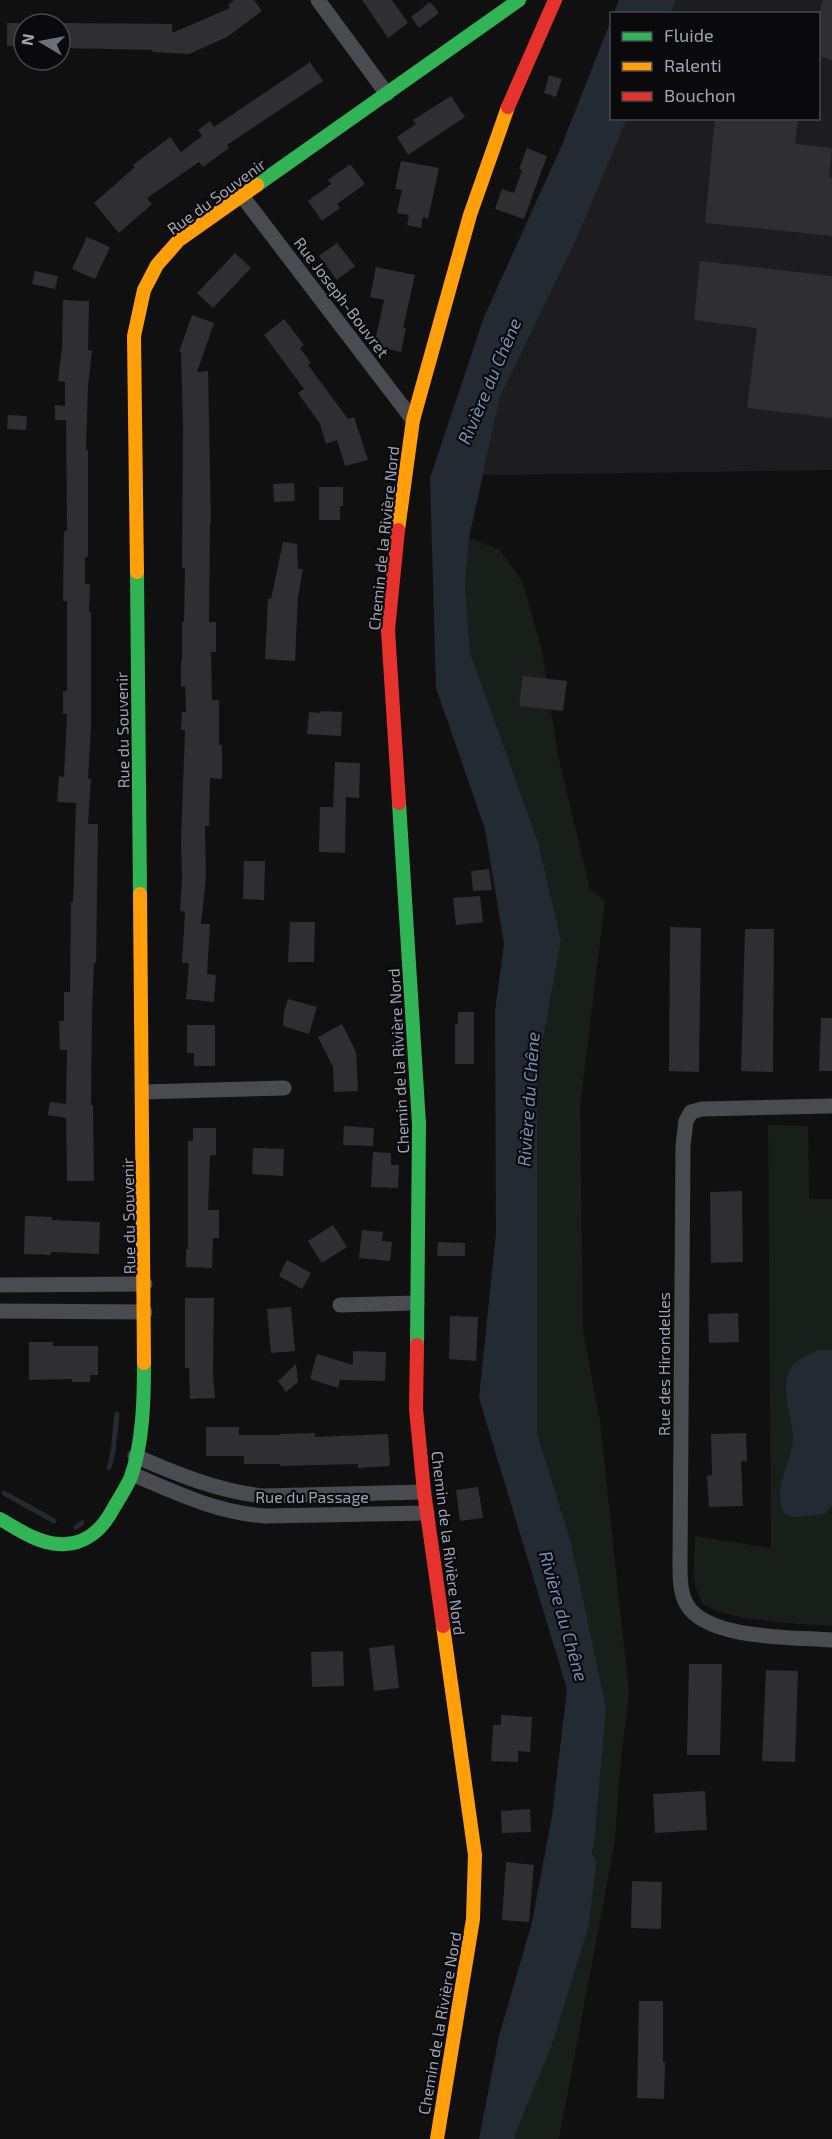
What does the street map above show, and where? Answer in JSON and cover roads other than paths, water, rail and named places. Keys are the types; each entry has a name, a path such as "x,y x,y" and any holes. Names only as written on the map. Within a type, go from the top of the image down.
{"street":[{"path":"318,0 387,94"},
{"name":"Rue du Souvenir","path":"0,1519 35,1538 52,1543 69,1544 89,1537 107,1522 132,1474 142,1408 145,1284 134,336 144,290 157,265 179,240 519,0"},
{"name":"Chemin de la Rivière Nord","path":"437,2139 473,1919 475,1855 424,1492 416,1409 419,1124 388,630 401,496 413,420 470,215 511,100 555,0"},
{"name":"Rue Joseph-Bouvret","path":"242,196 413,420"},
{"path":"143,1092 284,1088"},
{"name":"Rue des Hirondelles","path":"832,1106 702,1109 691,1112 686,1121 683,1146 680,1564 683,1593 687,1605 695,1614 713,1624 745,1634 832,1640"},
{"path":"0,1285 145,1284"},
{"path":"340,1305 417,1303"},
{"path":"0,1311 145,1312"},
{"name":"Rue du Passage","path":"135,1456 204,1485 239,1494 263,1496 424,1492"},
{"name":"Rue du Passage","path":"132,1474 206,1505 241,1514 264,1516 427,1513"}],"water":[{"path":"619,0 676,0 671,12 614,12"},
{"path":"610,23 610,120 627,120 577,238 500,397 469,538 465,585 470,652 538,842 561,940 537,1073 537,1433 570,1539 606,1708 594,1845 517,2104 509,2139 479,2139 499,2036 532,1922 552,1816 567,1689 479,1398 496,1233 495,1011 504,944 485,829 436,688 430,478 484,317 561,147"},
{"path":"818,1350 832,1350 832,1505 825,1514 795,1517 785,1514 780,1495 793,1437 786,1396 787,1380 794,1364"}],"waterway":[{"path":"109,1468 117,1414"},
{"path":"4,1493 54,1521"},
{"path":"76,1527 82,1523"},
{"name":"Rivière du Chêne","path":"500,2139 501,2129 538,2039 574,1923 581,1864"}]}
